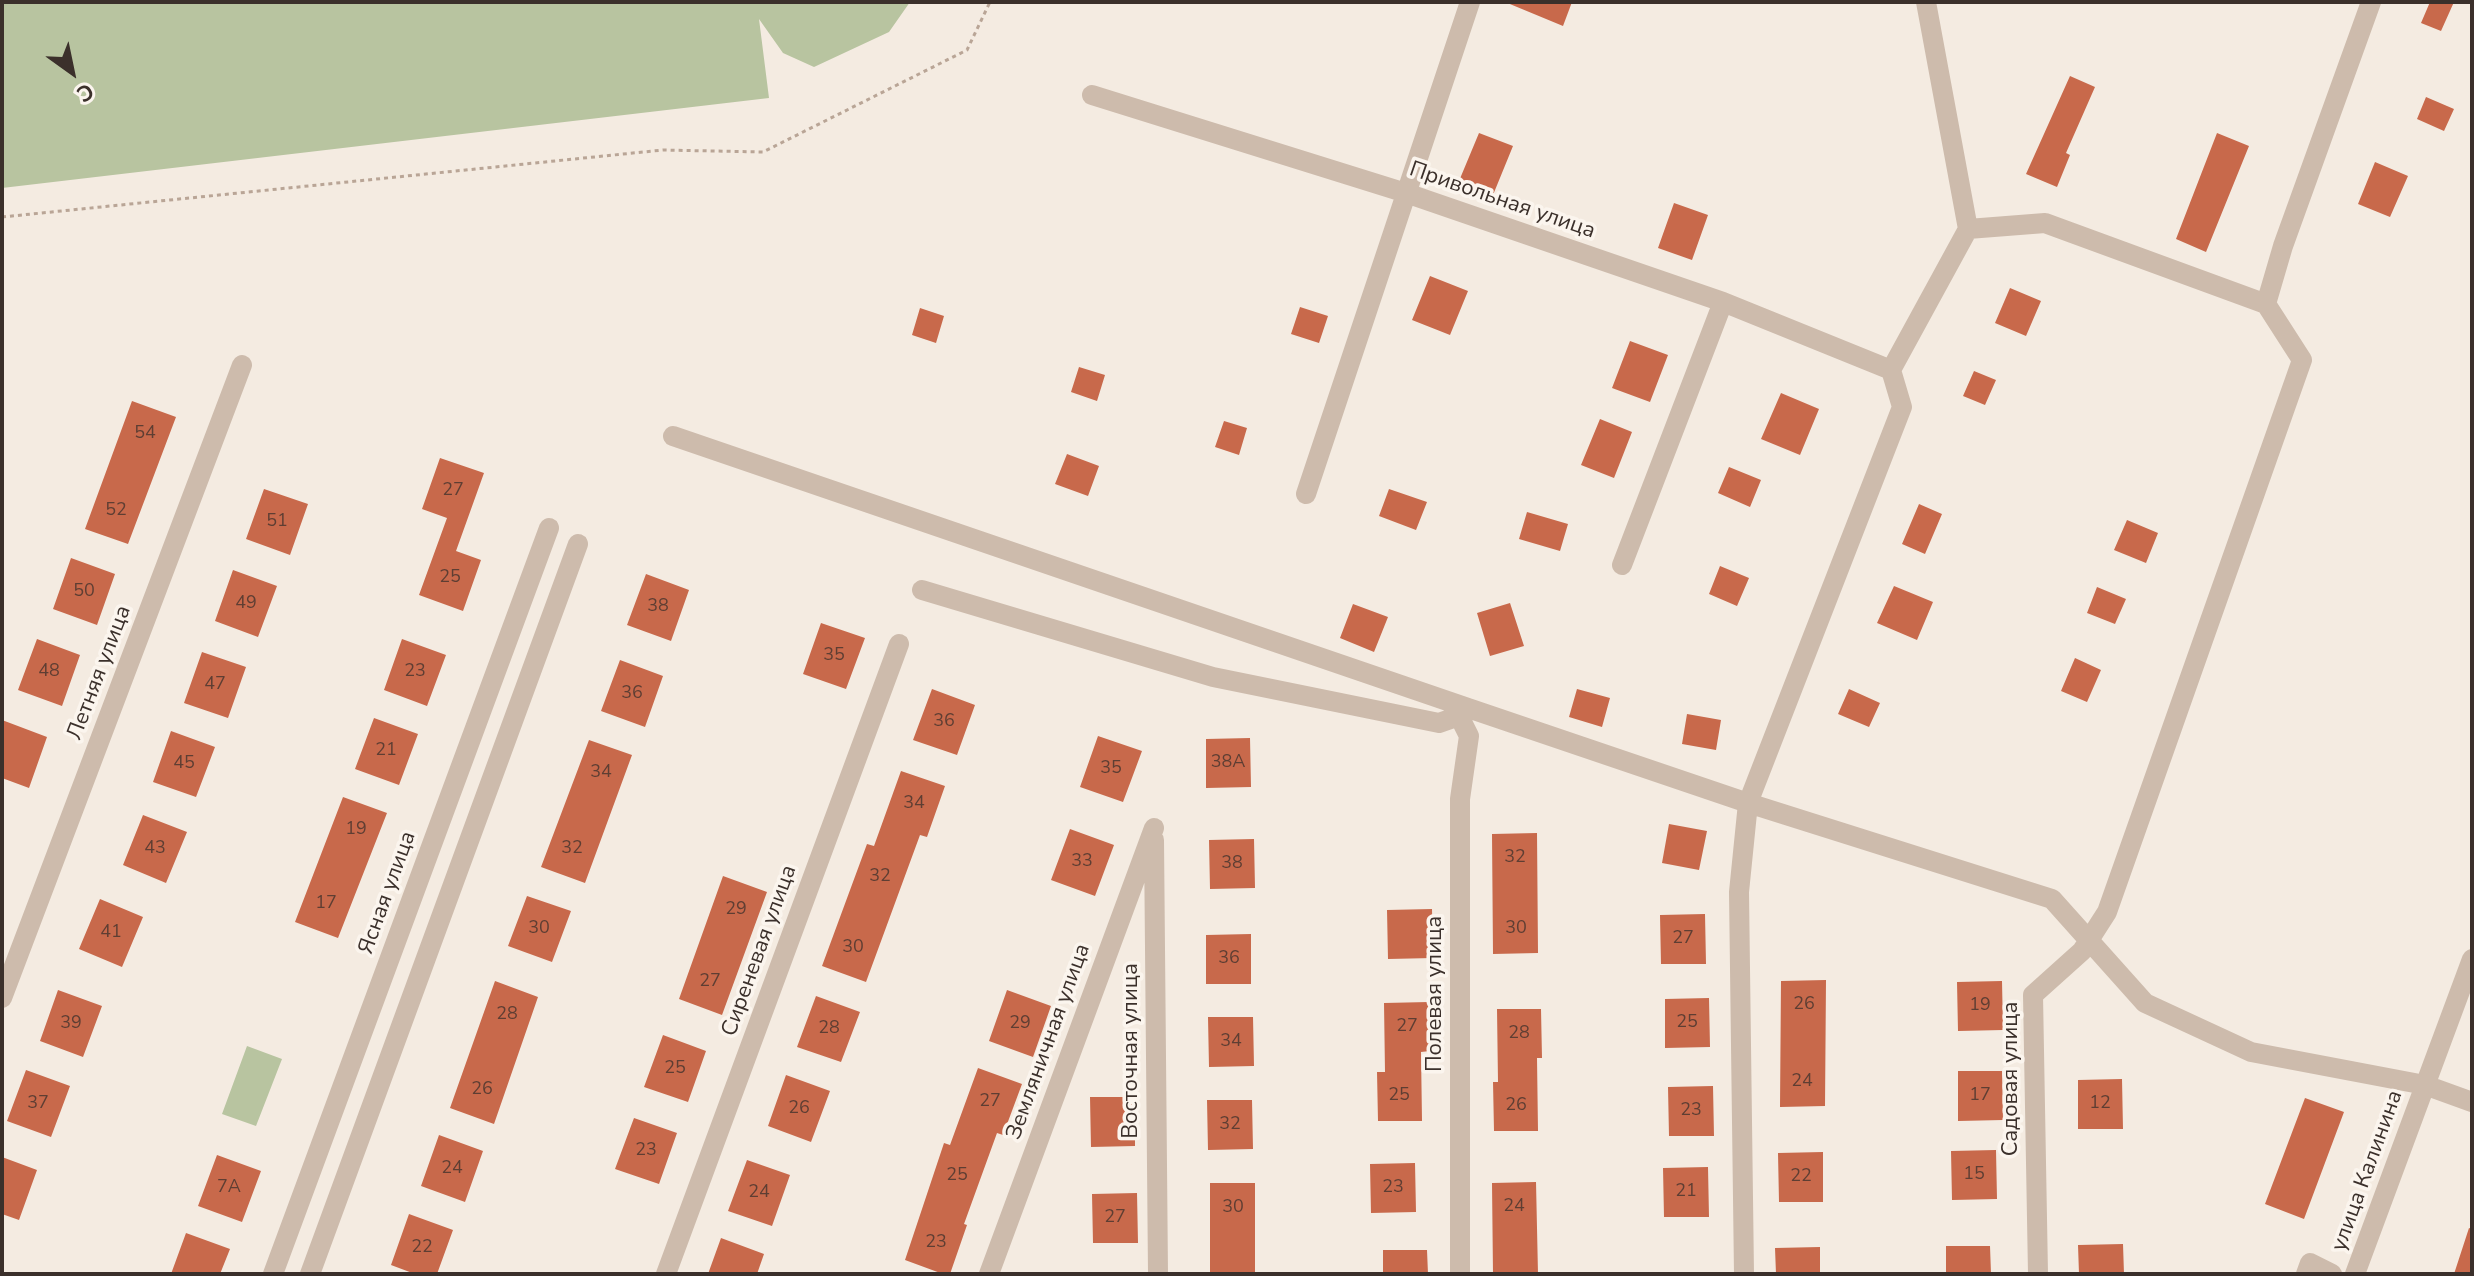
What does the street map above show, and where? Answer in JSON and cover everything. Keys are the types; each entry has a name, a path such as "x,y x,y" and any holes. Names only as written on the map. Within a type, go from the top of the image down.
{"street":[{"path":"1306,494 1470,2"},
{"path":"1744,1274 1739,892 1748,803 1902,407 1891,370 1968,229 1926,2"},
{"path":"1968,229 2045,223 2266,304 2283,246 2371,2"},
{"name":"Привольная улица","path":"1092,95 1406,193 1723,302 1891,370"},
{"path":"1622,565 1723,302"},
{"name":"Садовая улица","path":"2038,1274 2033,995 2082,951 2107,912 2302,360 2266,304"},
{"name":"Летняя улица","path":"2,998 242,365"},
{"path":"673,436 1464,712 2052,899 2145,1003 2251,1052 2425,1085 2472,1102"},
{"name":"Ясная улица","path":"273,1274 549,528"},
{"path":"310,1274 578,544"},
{"path":"922,590 1213,677 1439,723 1464,712"},
{"name":"Сиреневая улица","path":"666,1274 899,644"},
{"name":"Полевая улица","path":"1460,1274 1460,799 1469,736 1464,712"},
{"name":"Земляничная улица","path":"989,1274 1154,828"},
{"name":"Восточная улица","path":"1154,828 1158,1274"},
{"name":"улица Калинина","path":"2355,1274 2472,959"},
{"path":"2306,1274 2310,1263 2332,1274"}],"path":[{"path":"2,217 663,150 763,152 967,50 990,2"}],"green space":[{"path":"2,2 910,2 889,32 814,67 783,53 759,19 769,98 2,188"},
{"path":"247,1046 282,1059 256,1126 222,1114"}],"building":[{"path":"1505,2 1572,2 1563,26"},
{"path":"2430,2 2454,2 2441,31 2421,23"},
{"path":"2070,76 2095,87 2066,153 2070,155 2057,187 2026,174"},
{"path":"2426,97 2454,109 2444,131 2417,119"},
{"path":"1479,133 1513,146 1493,195 1459,181"},
{"path":"2217,133 2249,146 2206,252 2176,239"},
{"path":"2375,162 2408,176 2390,217 2358,204"},
{"path":"1674,203 1708,215 1692,260 1658,248"},
{"path":"1430,276 1468,291 1450,335 1412,320"},
{"path":"2010,288 2041,301 2026,336 1995,323"},
{"path":"1300,307 1328,316 1319,343 1291,334"},
{"path":"920,308 944,316 936,343 912,335"},
{"path":"1630,341 1668,355 1650,402 1612,388"},
{"path":"1079,367 1105,375 1097,401 1071,392"},
{"path":"1974,371 1996,380 1985,405 1963,396"},
{"path":"1781,393 1819,409 1800,455 1761,439"},
{"path":"132,401 176,417 128,544 85,529"},
{"path":"1600,419 1632,432 1614,478 1581,465"},
{"path":"1224,421 1247,428 1239,455 1215,447"},
{"path":"1067,454 1099,466 1088,496 1055,484"},
{"path":"440,458 484,473 456,551 481,560 463,611 419,595 447,518 422,509"},
{"path":"1729,467 1761,480 1750,507 1718,493"},
{"path":"264,489 308,504 290,555 246,539"},
{"path":"1389,489 1427,502 1416,530 1379,516"},
{"path":"1919,504 1942,514 1925,554 1902,544"},
{"path":"1527,512 1568,524 1560,551 1519,539"},
{"path":"2127,520 2158,533 2146,563 2114,550"},
{"path":"71,558 115,574 97,625 53,609"},
{"path":"1720,566 1749,578 1737,606 1709,594"},
{"path":"233,570 277,586 258,637 215,621"},
{"path":"646,574 689,590 671,641 627,625"},
{"path":"1894,586 1933,602 1917,640 1877,623"},
{"path":"2097,587 2126,599 2115,624 2087,613"},
{"path":"1510,603 1524,646 1490,656 1477,613"},
{"path":"1353,604 1388,617 1374,652 1340,638"},
{"path":"821,623 865,638 846,689 803,674"},
{"path":"37,639 80,655 62,706 18,690"},
{"path":"402,639 446,655 427,706 384,690"},
{"path":"202,652 246,667 228,718 184,703"},
{"path":"2075,658 2101,670 2087,702 2061,691"},
{"path":"620,660 663,676 645,727 601,711"},
{"path":"932,689 975,705 957,755 913,740"},
{"path":"1577,689 1610,698 1602,727 1569,717"},
{"path":"1849,689 1880,703 1869,727 1838,714"},
{"path":"1687,714 1721,720 1716,750 1682,744"},
{"path":"374,718 418,734 399,785 355,769"},
{"path":"2,720 47,737 29,788 2,778"},
{"path":"171,731 215,747 196,797 153,782"},
{"path":"1098,736 1142,751 1123,802 1080,787"},
{"path":"1250,738 1251,787 1206,788 1206,739"},
{"path":"589,740 632,755 585,883 541,867"},
{"path":"901,771 945,786 927,837 920,835 866,982 822,966 867,844 874,846"},
{"path":"343,797 387,813 338,938 295,922"},
{"path":"143,815 187,832 166,883 123,865"},
{"path":"1669,824 1707,831 1699,870 1662,863"},
{"path":"1070,829 1114,845 1095,896 1051,880"},
{"path":"1537,833 1538,953 1493,954 1492,834"},
{"path":"1254,839 1255,888 1210,889 1209,840"},
{"path":"723,876 767,892 722,1015 679,999"},
{"path":"527,896 571,911 552,962 508,946"},
{"path":"100,899 143,917 122,967 79,949"},
{"path":"1432,909 1433,958 1388,959 1387,910"},
{"path":"1705,914 1706,964 1661,964 1660,915"},
{"path":"1251,934 1251,984 1206,984 1206,935"},
{"path":"1826,980 1825,1106 1780,1107 1781,981"},
{"path":"495,981 538,997 494,1124 450,1108"},
{"path":"2002,981 2003,1030 1958,1031 1957,982"},
{"path":"58,990 102,1006 83,1057 40,1041"},
{"path":"1007,990 1051,1006 1033,1057 989,1041"},
{"path":"816,996 860,1012 841,1062 797,1047"},
{"path":"1709,998 1710,1047 1665,1048 1665,999"},
{"path":"1429,1002 1430,1051 1421,1052 1422,1121 1378,1121 1377,1072 1385,1072 1384,1003"},
{"path":"1497,1009 1541,1009 1542,1058 1537,1058 1538,1131 1494,1131 1493,1082 1498,1082"},
{"path":"1208,1017 1253,1017 1254,1066 1209,1067"},
{"path":"663,1035 706,1051 688,1102 644,1087"},
{"path":"978,1068 1022,1084 1003,1135 997,1133 964,1224 967,1225 950,1274 943,1274 905,1260 944,1143 950,1145"},
{"path":"26,1070 70,1086 51,1137 7,1121"},
{"path":"1958,1071 2002,1071 2003,1120 1958,1121"},
{"path":"786,1075 830,1091 811,1142 768,1126"},
{"path":"2122,1079 2123,1129 2078,1129 2078,1080"},
{"path":"1713,1086 1714,1136 1669,1136 1668,1087"},
{"path":"1090,1097 1135,1097 1135,1146 1091,1147"},
{"path":"2305,1098 2344,1112 2304,1219 2265,1204"},
{"path":"1207,1100 1252,1100 1253,1149 1208,1150"},
{"path":"634,1118 677,1133 659,1184 615,1169"},
{"path":"439,1135 483,1151 465,1202 421,1186"},
{"path":"1996,1150 1997,1199 1952,1200 1951,1151"},
{"path":"1823,1152 1823,1202 1779,1202 1778,1153"},
{"path":"217,1155 261,1171 242,1222 198,1206"},
{"path":"2,1157 37,1170 19,1220 2,1214"},
{"path":"747,1160 790,1175 772,1226 728,1211"},
{"path":"1415,1163 1416,1212 1371,1213 1370,1164"},
{"path":"1708,1167 1709,1217 1664,1217 1663,1168"},
{"path":"1536,1182 1538,1274 1493,1274 1492,1183"},
{"path":"1210,1183 1255,1183 1255,1274 1210,1274"},
{"path":"1137,1193 1138,1243 1093,1243 1092,1194"},
{"path":"409,1214 453,1230 437,1274 415,1274 391,1265"},
{"path":"2469,1228 2472,1229 2472,1274 2454,1274"},
{"path":"186,1233 230,1249 220,1274 171,1274"},
{"path":"721,1238 764,1254 757,1274 708,1274"},
{"path":"2123,1244 2124,1274 2079,1274 2078,1245"},
{"path":"1946,1246 1990,1246 1991,1274 1946,1274"},
{"path":"1820,1247 1820,1274 1776,1274 1775,1248"},
{"path":"1383,1250 1427,1250 1428,1274 1383,1274"}]}
